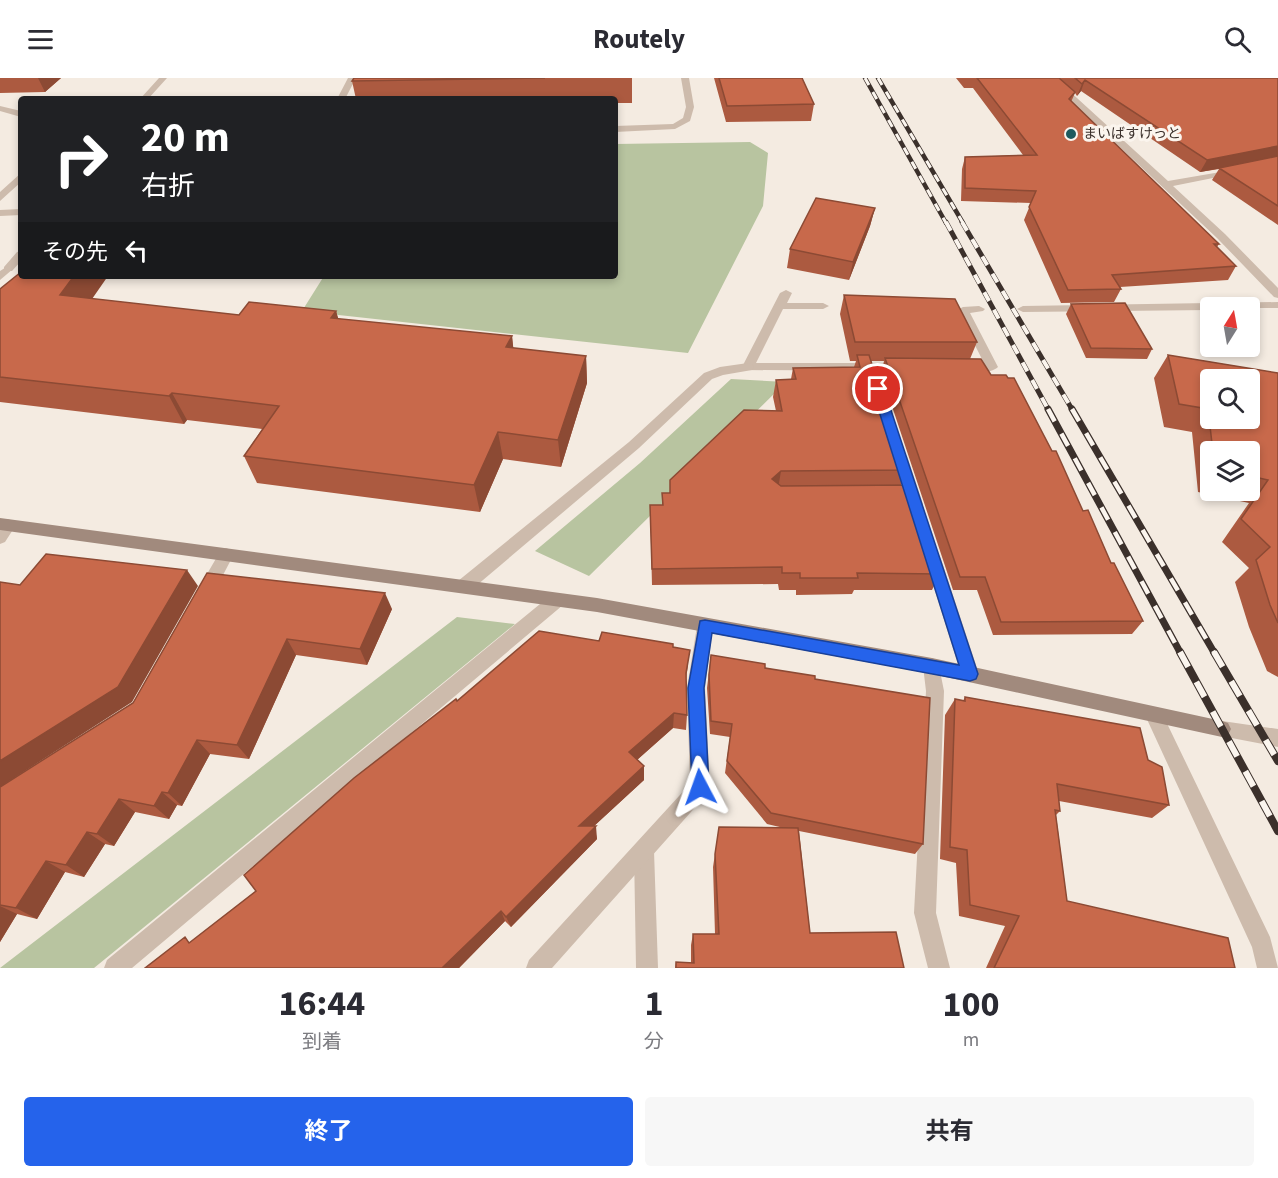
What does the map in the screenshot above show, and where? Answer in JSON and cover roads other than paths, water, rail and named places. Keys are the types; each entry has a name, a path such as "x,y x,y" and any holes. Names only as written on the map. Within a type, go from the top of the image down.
{"street":[{"path":"147,96 163,78"},
{"path":"343,96 352,78"},
{"path":"618,129 675,126 687,119 690,106 685,78"},
{"path":"1050,78 1221,236 1277,296"},
{"path":"0,108 18,113"},
{"path":"1164,185 1249,168"},
{"path":"0,198 18,179"},
{"path":"0,213 18,212"},
{"path":"4,273 18,257"},
{"path":"748,367 786,293"},
{"path":"1023,309 1277,296"},
{"path":"780,306 824,306"},
{"path":"959,367 992,367 963,310 979,309"},
{"path":"464,586 634,446 708,376 720,371 748,367 873,373 915,367"},
{"path":"895,442 907,495 920,518"},
{"path":"3,529 226,554 597,605 932,666 1154,715 1278,738"},
{"path":"927,540 970,674"},
{"path":"197,607 226,554"},
{"path":"115,968 557,600"},
{"path":"537,968 700,787 696,688 705,626"},
{"path":"932,666 934,692 925,913 939,968"},
{"path":"1154,715 1262,945 1268,968"},
{"path":"644,851 647,968"}],"railway":[{"path":"865,78 946,223"},
{"path":"878,78 963,223"},
{"path":"946,222 1049,411"},
{"path":"962,222 1073,411"},
{"path":"1048,409 1181,654"},
{"path":"1072,409 1215,654"},
{"path":"1180,652 1278,831"},
{"path":"1214,652 1278,761"}],"place":[{"name":"まいばすけっと","path":"1071,134"}]}
